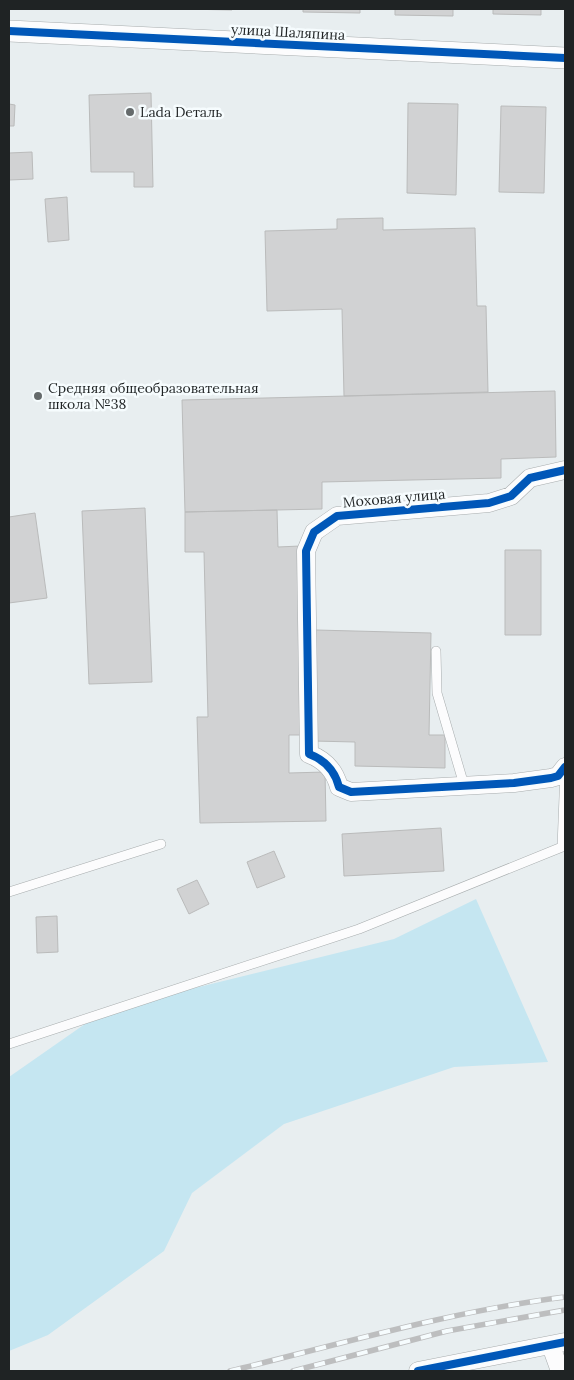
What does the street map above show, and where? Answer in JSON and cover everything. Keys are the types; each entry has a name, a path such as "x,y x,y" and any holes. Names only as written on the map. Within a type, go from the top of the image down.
{"street":[{"name":"улица Шаляпина","path":"9,31 565,58"},
{"name":"Моховая улица","path":"464,785 351,792 340,787 335,773 320,758 309,754 306,551 314,532 336,516 489,503 511,496 530,478 565,470"},
{"path":"464,785 551,778 558,776 565,768"},
{"path":"418,1371 558,1344 560,1371"}],"lane":[{"path":"436,651 437,693 464,785"},
{"path":"9,1044 359,929 562,848 565,768"},
{"path":"9,892 161,844"}],"shaded area":[{"path":"476,899 548,1062 454,1067 284,1124 192,1193 164,1251 48,1335 9,1351 9,1077 105,1010 394,939"}],"building":[{"path":"183,9 232,9 232,10"},
{"path":"303,9 360,9 360,13 303,12"},
{"path":"395,9 453,9 453,16 395,15"},
{"path":"493,9 541,9 541,15 493,14"},
{"path":"151,93 153,187 134,187 134,172 91,172 89,95"},
{"path":"408,103 458,104 456,195 407,193"},
{"path":"9,104 15,105 14,126 9,126"},
{"path":"501,106 546,107 544,193 499,192"},
{"path":"32,152 33,179 9,180 9,153"},
{"path":"67,197 69,240 48,242 45,199"},
{"path":"383,218 383,230 475,228 477,306 486,306 488,392 344,396 342,309 267,311 265,231 337,229 337,219"},
{"path":"555,391 556,457 501,459 501,478 322,482 322,509 185,512 182,400"},
{"path":"145,508 152,682 89,684 82,511"},
{"path":"277,510 278,547 300,546 304,735 289,735 289,773 325,772 326,821 200,823 197,717 208,717 204,552 185,552 185,512"},
{"path":"35,513 47,598 9,603 9,517"},
{"path":"505,550 541,550 541,635 505,635"},
{"path":"316,630 431,633 429,735 445,735 445,768 355,766 355,742 313,741"},
{"path":"441,828 444,871 344,876 342,834"},
{"path":"274,851 285,877 257,888 247,862"},
{"path":"197,880 209,904 189,914 177,889"},
{"path":"57,916 58,952 37,953 36,917"}],"railway":[{"path":"230,1371 439,1319 565,1297"},
{"path":"293,1371 447,1331 565,1310"}],"cycle path":[{"path":"9,31 565,58"},
{"path":"565,470 530,478 511,496 489,503 337,516 314,532 306,551 309,754 320,759 328,767 335,776 339,787 351,792 514,783 558,776 565,767"},
{"path":"418,1371 565,1342"}],"place":[{"name":"Lada Dеталь","path":"130,112"},
{"name":"Средняя общеобразовательная школа №38","path":"38,396"}]}
